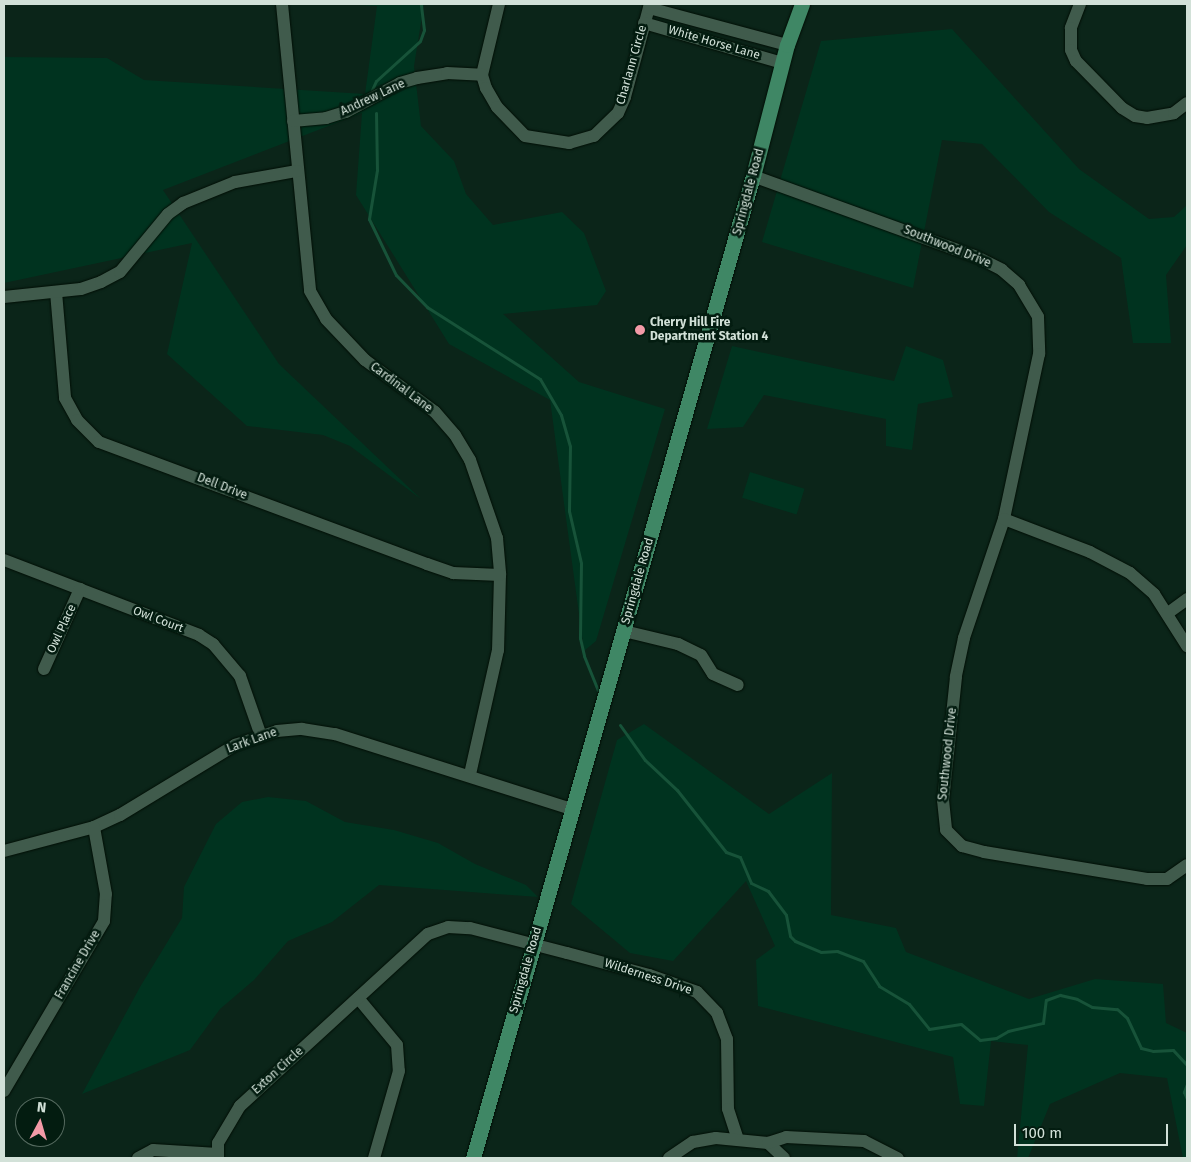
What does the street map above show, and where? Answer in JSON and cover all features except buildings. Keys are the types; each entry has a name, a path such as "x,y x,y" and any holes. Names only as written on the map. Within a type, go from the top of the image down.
{"main road":[{"name":"Springdale Road","path":"473,1158 753,176 787,46 802,4"}],"street":[{"name":"Cardinal Lane","path":"282,4 310,290 326,319 365,360 435,412 455,435 470,460 492,515 497,538 500,576 498,650 470,774"},
{"path":"482,75 499,4"},
{"path":"1080,4 1071,28 1071,50 1076,61 1122,108 1135,116 1147,118 1174,113 1187,103"},
{"name":"Charlann Circle","path":"482,75 496,107 525,136 569,143 582,141 606,126 618,113 625,97 650,6"},
{"name":"White Horse Lane","path":"650,6 787,46"},
{"name":"White Horse Lane","path":"644,23 783,63"},
{"name":"Andrew Lane","path":"293,121 339,114 400,83 417,78 447,73 482,75"},
{"path":"4,297 81,289 120,272 168,214 204,192 235,182 297,171"},
{"name":"Southwood Drive","path":"753,176 977,257 1002,270 1027,296 1038,317 1039,354 1004,518 964,638 956,677 943,800 946,830 962,846 984,852 1147,879 1167,879 1178,875 1187,865"},
{"name":"Dell Drive","path":"56,292 65,398 77,420 99,442 453,573 500,576"},
{"path":"1004,518 1090,552 1130,573 1154,594 1168,613 1187,646"},
{"name":"Owl Court","path":"4,560 199,635 213,644 240,676 261,736"},
{"name":"Owl Place","path":"44,669 80,590"},
{"path":"1168,613 1187,599"},
{"path":"624,631 678,644 701,655 713,674 738,685"},
{"name":"Lark Lane","path":"4,851 94,827 120,815 235,744 261,736 302,729 335,734 470,774 571,809"},
{"name":"Francine Drive","path":"4,1091 104,921 106,894 94,827"},
{"name":"Exton Circle","path":"218,1156 218,1143 240,1106 428,934 448,926 470,928 533,944"},
{"name":"Wilderness Drive","path":"533,944 658,978 697,992 709,1002 727,1039 728,1110 738,1139"},
{"path":"358,998 397,1045 398,1053 399,1071 374,1158"},
{"path":"669,1158 693,1142 738,1139 768,1143 786,1137 864,1141 898,1158"},
{"path":"768,1143 784,1158"},
{"path":"138,1158 153,1150 218,1156"}],"green space":[{"path":"340,4 424,4 414,66 421,126 454,161 466,194 493,225 562,212 584,233 606,291 597,305 503,314 579,382 665,409 596,641 584,651 550,400 449,344 356,195 362,113 163,190 279,364 421,499 350,446 323,435 247,426 167,354 192,243 4,283 4,57 107,58 144,80 365,94 377,6"},
{"path":"952,29 1079,169 1149,219 1174,217 1187,205 1187,245 1166,275 1171,343 1133,343 1121,258 1049,212 982,144 942,140 913,288 762,242 821,41"},
{"path":"732,346 894,381 906,346 943,360 953,397 918,404 912,450 886,446 886,419 764,395 743,427 707,429"},
{"path":"750,472 805,489 797,514 742,498"},
{"path":"644,724 769,814 832,773 831,915 896,928 906,952 1029,999 1095,979 1163,984 1166,1023 1187,1033 1187,1158 1183,1158 1167,1078 1120,1073 1050,1104 1028,1158 1017,1158 1028,1045 991,1041 984,1106 960,1104 953,1057 758,1006 756,960 775,946 746,881 673,961 630,953 571,904 617,740"},
{"path":"268,797 306,801 345,822 394,830 438,843 475,864 526,885 538,897 379,885 332,922 288,941 254,980 220,1009 190,1050 82,1094 140,987 182,918 184,887 216,824 242,802"}],"waterway":[{"path":"371,92 376,81 420,41 424,30 421,4"},
{"path":"376,113 377,170 369,219 396,275 427,307 540,379 561,415 570,446 569,511 581,563 580,638 584,656 598,690"},
{"path":"620,725 645,760 677,790 726,852 740,857 751,883 768,891 786,915 790,936 795,941 821,952 837,951 863,961 879,986 909,1004 929,1029 961,1024 980,1040 996,1038 1008,1031 1043,1023 1046,1000 1060,995 1077,999 1092,1007 1117,1009 1127,1018 1141,1048 1153,1051 1173,1050 1187,1065"},
{"path":"1187,1084 1184,1092 1187,1099"}],"place":[{"name":"Cherry Hill Fire Department Station 4","path":"640,330"}]}
